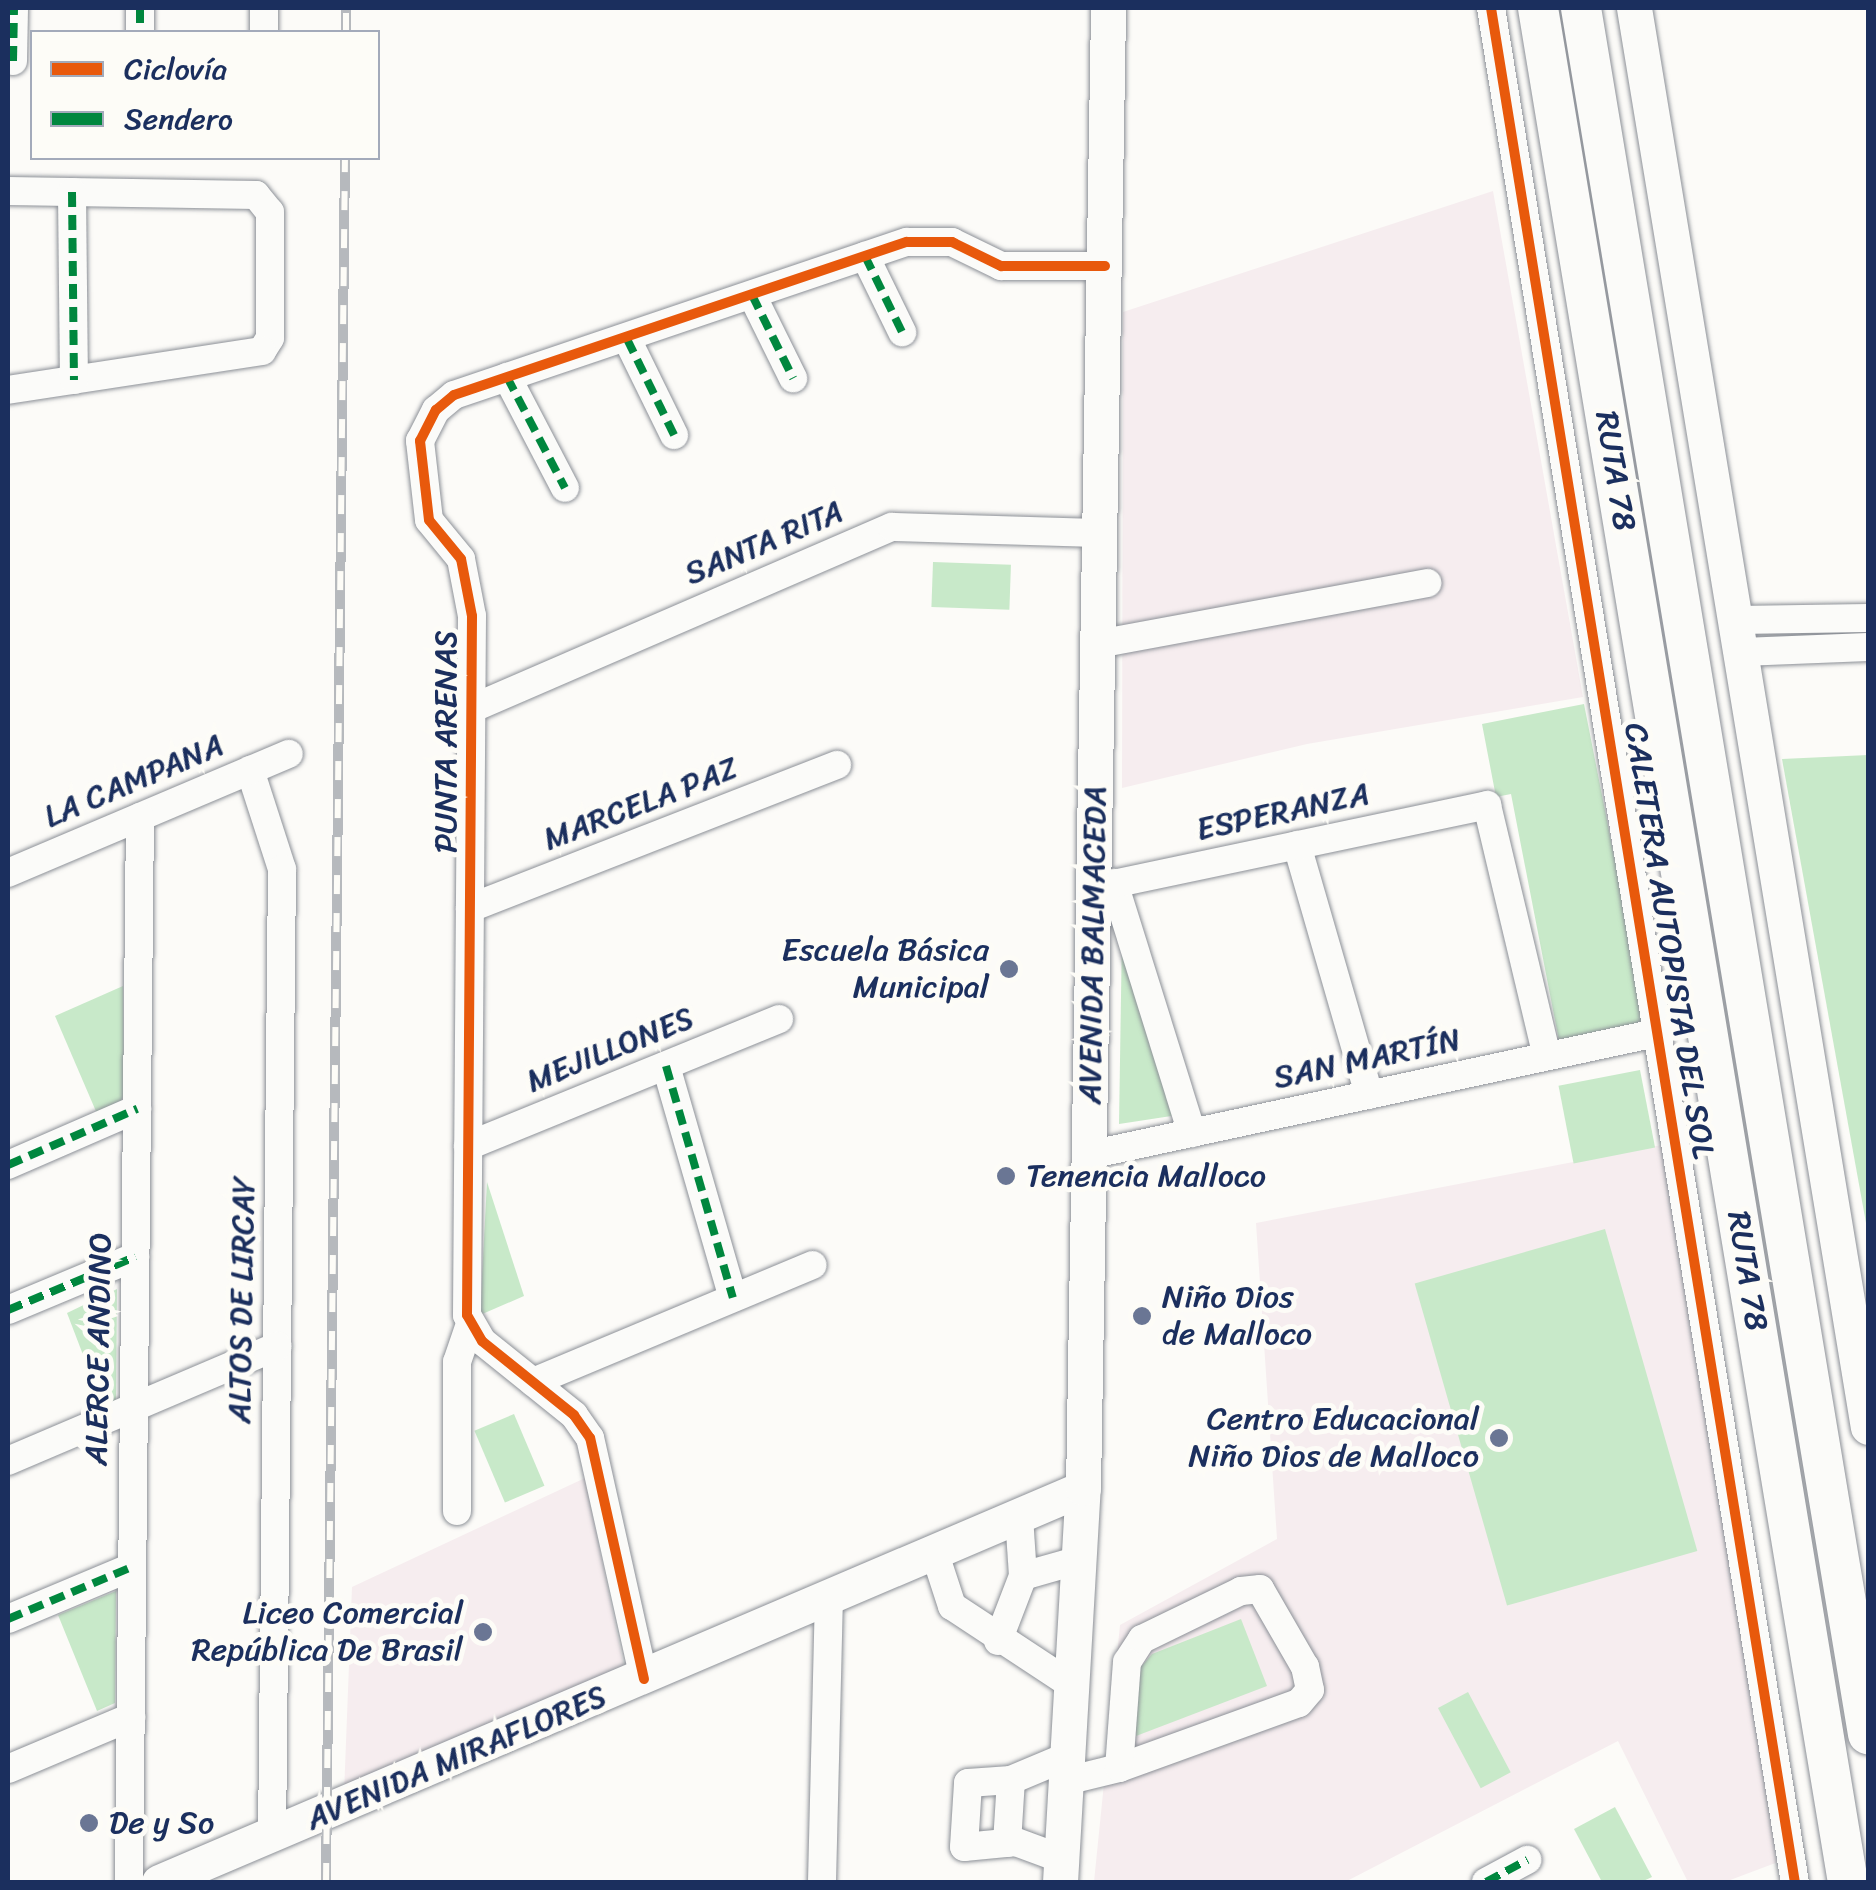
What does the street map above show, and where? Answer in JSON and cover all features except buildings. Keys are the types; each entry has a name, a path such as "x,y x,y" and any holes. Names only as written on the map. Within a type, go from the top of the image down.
{"highway":[{"name":"RUTA 78","path":"1538,8 1848,1882"},
{"name":"RUTA 78","path":"1581,8 1868,1734"}],"main road":[{"name":"AVENIDA BALMACEDA","path":"1061,1871 1083,1488 1089,1154 1104,886 1098,644 1108,8"},
{"path":"1634,8 1868,1427"},
{"name":"AVENIDA MIRAFLORES","path":"159,1882 829,1602 1083,1488"}],"street":[{"path":"14,8 18,61"},
{"name":"CALETERA AUTOPISTA DEL SOL","path":"1491,8 1795,1882"},
{"path":"8,191 256,194 267,200 266,348 8,390"},
{"path":"72,192 74,380"},
{"name":"PUNTA ARENAS","path":"457,1512 457,1362 470,1324 470,584 462,560 428,520 420,442 436,410 454,395 925,238 952,242 1000,266 1105,266"},
{"path":"865,256 902,332"},
{"path":"752,296 793,378"},
{"path":"627,339 674,436"},
{"path":"508,377 565,488"},
{"name":"SANTA RITA","path":"472,708 892,527 1100,533"},
{"path":"1098,644 1428,582"},
{"path":"1740,636 1868,618"},
{"path":"1740,636 1868,647"},
{"name":"LA CAMPANA","path":"8,873 288,754"},
{"name":"MARCELA PAZ","path":"470,908 837,766"},
{"name":"ALTOS DE LIRCAY","path":"250,770 282,861 272,1836"},
{"name":"ESPERANZA","path":"1104,886 1486,805 1547,1056"},
{"name":"ALERCE ANDINO","path":"129,1882 140,816"},
{"path":"1297,845 1370,1094"},
{"path":"1104,886 1192,1132"},
{"name":"MEJILLONES","path":"468,1146 779,1019"},
{"name":"SAN MARTÍN","path":"1089,1154 1660,1032"},
{"path":"666,1066 734,1298"},
{"path":"8,1165 137,1109"},
{"path":"8,1310 136,1257"},
{"path":"533,1382 813,1265"},
{"path":"470,1324 590,1438 644,1679"},
{"path":"8,1461 277,1346"},
{"path":"998,1641 1023,1576 1019,1517"},
{"path":"936,1554 952,1606 998,1641 1072,1686"},
{"path":"1023,1576 1079,1560"},
{"path":"8,1619 132,1567"},
{"path":"1061,1871 1007,1843 964,1847 968,1782 1011,1780 1067,1768 1119,1768 1300,1703 1310,1690 1305,1667 1260,1589 1241,1592 1142,1638 1126,1662 1119,1768"},
{"path":"822,1882 829,1602"},
{"path":"8,1769 130,1717"},
{"path":"1007,1843 1011,1780"},
{"path":"1486,1882 1527,1860"}],"shaded area":[{"path":"1493,191 1583,697 1307,744 1122,788 1123,312"},
{"name":"Centro Educacional Niño Dios de Malloco","path":"1682,1141 1791,1857 1725,1882 1688,1882 1618,1741 1345,1882 1094,1882 1120,1625 1277,1539 1256,1223"},
{"name":"Liceo Comercial República De Brasil","path":"585,1478 626,1677 344,1794 352,1587"}],"green space":[{"path":"933,562 1011,565 1009,610 931,607"},
{"path":"1584,704 1648,1028 1560,1046 1511,794 1496,797 1482,724"},
{"path":"1868,755 1868,1234 1782,759"},
{"path":"1122,932 1178,1115 1119,1124"},
{"path":"123,986 124,1095 117,1108 98,1116 55,1016"},
{"path":"1640,1070 1655,1148 1574,1163 1559,1086"},
{"path":"487,1182 524,1296 480,1315"},
{"path":"1605,1229 1697,1551 1507,1606 1415,1284"},
{"path":"117,1289 116,1401 103,1407 67,1313"},
{"path":"514,1414 544,1486 505,1503 474,1431"},
{"path":"116,1591 115,1703 97,1711 58,1615"},
{"path":"1241,1619 1267,1686 1136,1736 1132,1677 1152,1654"},
{"path":"1468,1692 1511,1772 1481,1788 1438,1708"},
{"path":"1615,1807 1652,1877 1641,1882 1602,1882 1574,1829"}],"railway":[{"path":"346,8 346,30"},
{"path":"326,1882 345,160"}],"marked path":[{"path":"13,61 14,8"},
{"path":"140,8 140,30"},
{"path":"72,192 74,380"},
{"path":"865,256 902,332"},
{"path":"752,295 793,378"},
{"path":"627,339 674,435"},
{"path":"507,377 565,488"},
{"path":"666,1066 733,1298"},
{"path":"8,1165 137,1109"},
{"path":"8,1310 135,1257"},
{"path":"8,1619 132,1567"},
{"path":"1486,1882 1527,1860"}],"cycle path":[{"path":"1491,8 1795,1882"},
{"path":"644,1679 590,1438 574,1415 482,1341 467,1315 472,616 461,559 429,520 420,441 436,410 454,395 907,242 952,242 1001,266 1105,266"}],"place":[{"name":"Escuela Básica Municipal","path":"1009,969"},
{"name":"Tenencia Malloco","path":"1006,1176"},
{"name":"Niño Dios de Malloco","path":"1142,1316"},
{"name":"Centro Educacional Niño Dios de Malloco","path":"1499,1438"},
{"name":"Liceo Comercial República De Brasil","path":"483,1632"},
{"name":"De y So","path":"89,1823"}]}
